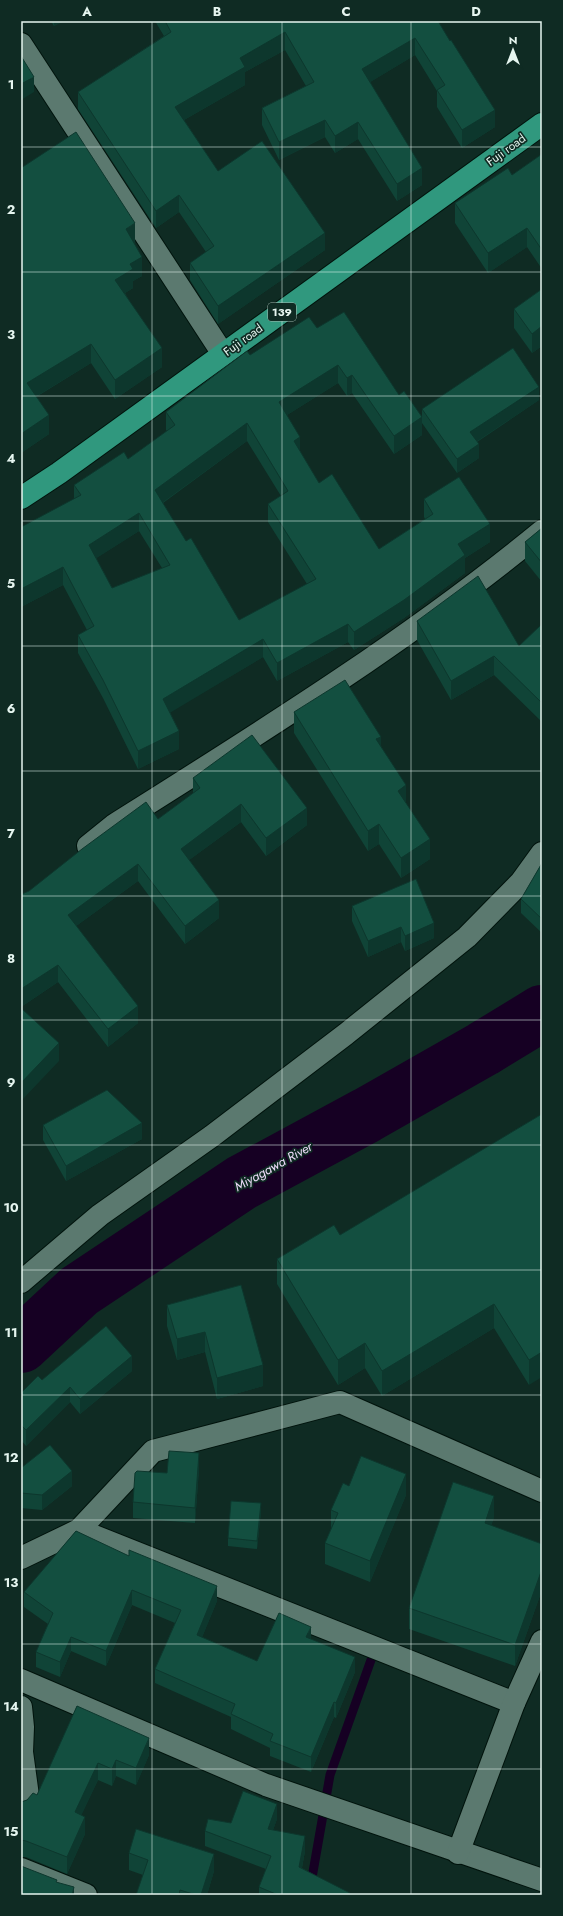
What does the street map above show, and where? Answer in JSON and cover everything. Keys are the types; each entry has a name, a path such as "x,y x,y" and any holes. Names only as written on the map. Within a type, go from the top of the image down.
{"highway":[{"name":"Fuji road","path":"21,498 59,473 542,124"}],"street":[{"path":"21,44 223,354"},
{"path":"70,860 114,825 285,717 411,629 542,531"},
{"path":"21,1282 100,1215 212,1136 346,1034 467,937 521,882 542,853"},
{"path":"21,1558 79,1530 153,1451 340,1402 542,1491"},
{"path":"79,1530 514,1703"},
{"path":"458,1853 514,1703 542,1641"},
{"path":"21,1680 266,1785 458,1853 542,1880"},
{"path":"21,1707 23,1727 22,1752 28,1796 21,1806"},
{"path":"21,1869 86,1895"}],"building":[{"path":"165,21 438,21 495,110 462,130 437,90 445,85 415,38 362,69 422,168 397,184 358,122 335,136 325,120 279,142 262,108 314,82 285,32 240,58 245,67 175,107 218,171 262,141 325,233 218,306 190,263 214,246 179,195 156,211 78,92 171,32"},
{"path":"21,56 34,77 21,84"},
{"path":"76,132 135,223 126,229 142,257 130,264 133,269 115,280 162,348 115,380 91,344 27,383 49,415 21,434 21,168"},
{"path":"542,154 542,250 527,228 488,253 455,203 508,168 512,175"},
{"path":"542,289 542,326 532,334 514,309"},
{"path":"344,312 399,395 404,391 422,417 394,436 352,375 347,378 338,365 279,402 300,437 294,441 319,483 332,474 379,549 433,514 424,499 459,477 490,524 458,544 465,555 404,600 354,632 348,624 277,663 263,639 163,699 179,731 138,751 103,680 78,635 94,626 63,567 21,589 21,527 81,495 74,485 124,452 128,459 175,425 166,412 247,351 250,355 309,317 317,328","holes":["247,423 288,491 268,504 316,579 239,620 191,538 186,541 155,490","139,513 170,565 112,588 89,545"]},
{"path":"513,348 539,387 470,432 479,444 457,459 422,409"},
{"path":"542,528 542,563 525,542"},
{"path":"478,576 519,646 542,624 542,703 494,656 451,681 417,621"},
{"path":"345,680 381,737 376,739 406,785 398,791 430,839 401,858 379,824 368,831 294,712"},
{"path":"252,735 307,808 266,838 241,804 181,849 219,900 185,926 138,864 68,915 138,1006 108,1029 58,965 21,989 21,893 22,894 29,891 82,849 146,802 158,819 200,788 193,778"},
{"path":"542,863 542,919 521,899"},
{"path":"416,879 434,923 405,936 401,927 368,941 352,906"},
{"path":"21,1008 59,1043 21,1083"},
{"path":"107,1090 142,1123 66,1166 43,1125"},
{"path":"542,1114 542,1352 529,1360 494,1304 382,1371 365,1343 338,1360 277,1259 334,1225 340,1235"},
{"path":"241,1285 263,1365 217,1378 205,1332 177,1339 167,1305"},
{"path":"106,1326 132,1356 80,1399 70,1387 26,1430 21,1425 21,1393 38,1376 42,1380"},
{"path":"50,1445 72,1471 42,1495 21,1493 21,1468"},
{"path":"169,1451 199,1453 195,1508 133,1502 135,1473 137,1471 167,1473"},
{"path":"361,1456 406,1474 370,1561 325,1543 338,1513 331,1510 343,1483 349,1486"},
{"path":"453,1482 494,1496 485,1523 542,1544 542,1569 515,1645 409,1608"},
{"path":"231,1501 261,1503 257,1541 228,1538"},
{"path":"76,1531 129,1556 129,1550 217,1586 197,1635 257,1661 279,1613 311,1627 306,1637 355,1657 311,1757 270,1741 273,1734 231,1714 235,1704 155,1669 181,1610 132,1590 106,1651 71,1637 60,1662 36,1652 53,1613 24,1592"},
{"path":"77,1706 149,1738 136,1768 116,1760 112,1769 98,1763 75,1812 85,1817 67,1857 21,1840 21,1802 27,1800 33,1793 37,1795"},
{"path":"243,1791 277,1804 268,1829 305,1836 299,1867 350,1893 349,1895 278,1895 259,1887 271,1856 205,1831 208,1819 231,1823"},
{"path":"136,1829 214,1854 201,1895 180,1890 179,1895 136,1895 148,1860 129,1853"},
{"path":"21,1866 57,1880 56,1882 74,1887 72,1895 21,1895"}],"waterway":[{"name":"Miyagawa River","path":"21,1345 79,1291 241,1183 367,1115 483,1049 542,1013"},
{"path":"309,1895 330,1775 371,1660"}]}
